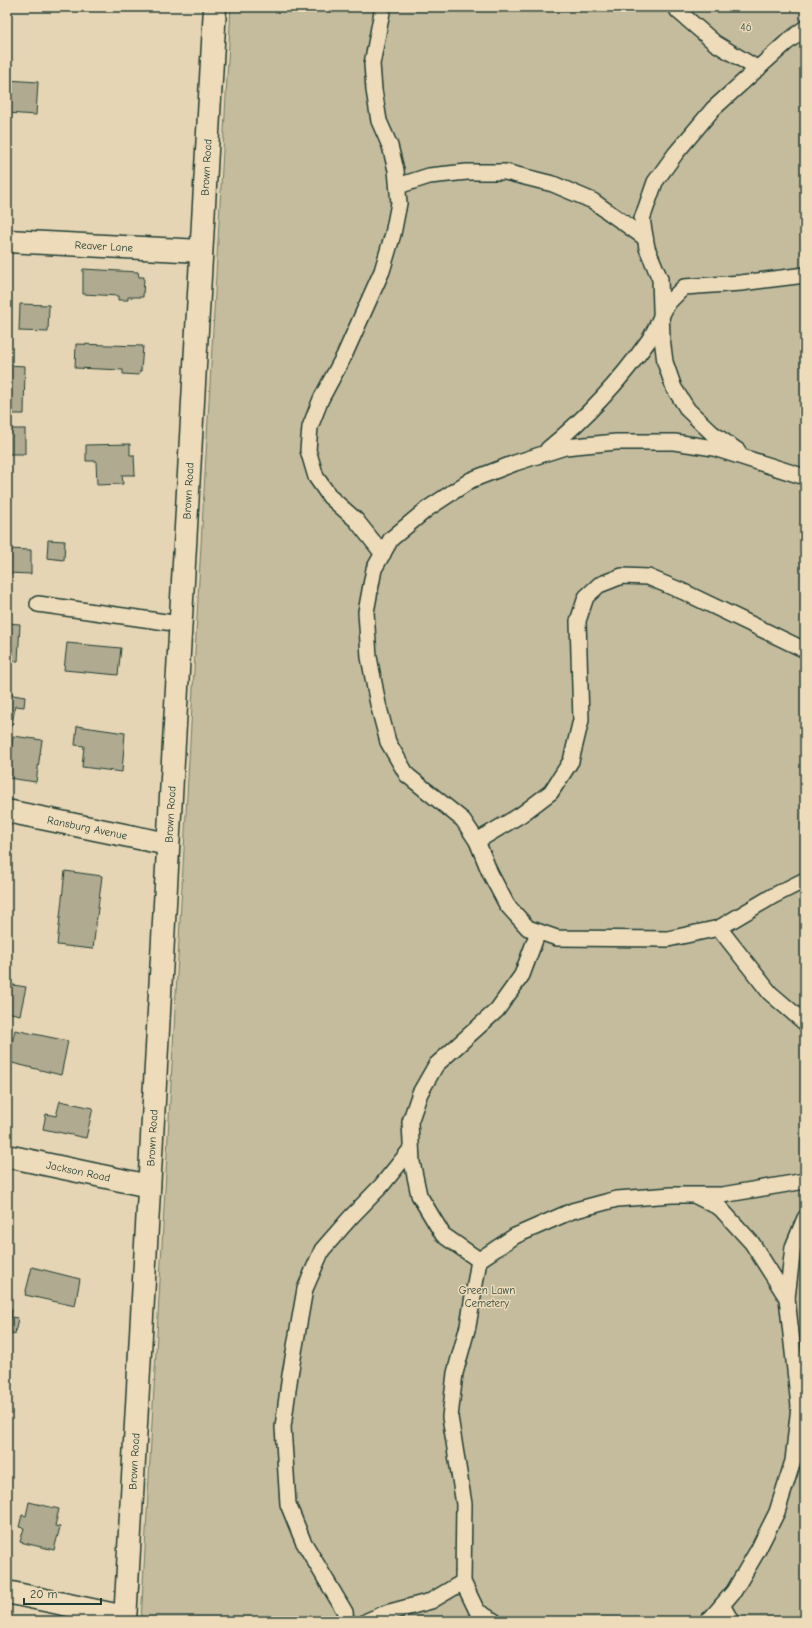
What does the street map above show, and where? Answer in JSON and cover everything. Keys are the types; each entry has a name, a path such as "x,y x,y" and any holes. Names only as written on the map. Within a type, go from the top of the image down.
{"main road":[{"name":"Brown Road","path":"125,1619 215,7"},
{"name":"Reaver Lane","path":"7,241 201,251"},
{"name":"Ransburg Avenue","path":"7,811 168,844"},
{"name":"Jackson Road","path":"7,1156 149,1186"},
{"path":"7,1592 125,1619"}],"lane":[{"path":"383,7 372,64 374,90 379,120 390,146 398,186 399,203 393,234 382,272 344,356 321,399 310,427 308,450 316,476 330,497 356,520 383,554"},
{"path":"675,8 715,42 758,69"},
{"path":"746,458 712,433 688,410 674,388 665,362 662,338 660,279 647,248 642,219 654,182 713,109 786,43 805,28"},
{"path":"398,186 429,176 467,172 505,172 554,184 593,201 645,238"},
{"path":"540,455 570,431 604,398 652,336 669,303 684,287 741,283 805,275"},
{"path":"805,477 714,448 674,442 616,442 565,447 471,480 427,509 391,539 374,570 366,612 369,657 378,704 388,742 407,775 463,820 477,841 490,873 507,905 528,928 557,938 668,939 718,928 773,896 805,880"},
{"path":"477,841 522,814 551,792 571,761 581,720 578,621 586,597 599,585 622,576 648,577 684,592 805,650"},
{"path":"38,604 180,624"},
{"path":"718,928 770,993 805,1023"},
{"path":"479,1260 442,1235 419,1194 412,1162 410,1122 420,1093 436,1065 497,1010 522,974 538,932"},
{"path":"346,1621 345,1612 303,1541 288,1504 283,1427 296,1334 305,1289 322,1250 382,1185 411,1149"},
{"path":"494,1621 477,1611 462,1582 464,1504 450,1418 455,1373 468,1326 479,1260 515,1236 572,1211 618,1199 672,1195 722,1195 805,1181"},
{"path":"695,1195 720,1208 752,1243 787,1298"},
{"path":"707,1621 734,1591 758,1550 777,1512 793,1461 802,1410 787,1298 793,1246 805,1218"},
{"path":"367,1621 386,1613 431,1601 462,1582"},
{"path":"722,1605 731,1621"}],"green space":[{"name":"Green Lawn Cemetery","path":"231,7 805,7 805,1621 141,1621"}],"building":[{"path":"7,80 38,82 36,115 7,113"},
{"path":"83,269 138,272 139,277 144,277 143,297 128,297 128,300 118,300 118,296 83,294"},
{"path":"20,304 49,305 48,332 19,331"},
{"path":"76,344 143,346 141,371 139,375 123,374 123,370 75,368"},
{"path":"7,365 25,366 24,414 7,414"},
{"path":"7,429 25,429 25,454 7,454"},
{"path":"130,444 130,455 134,455 135,475 122,475 123,484 97,485 96,461 86,461 86,445"},
{"path":"48,540 65,541 64,560 47,558"},
{"path":"7,549 31,550 31,574 7,573"},
{"path":"7,623 20,624 18,661 7,661"},
{"path":"67,643 121,648 118,675 64,670"},
{"path":"7,694 25,697 24,707 15,706 12,726 7,725"},
{"path":"77,726 125,733 122,772 82,767 84,746 75,745"},
{"path":"13,736 42,740 36,782 8,778"},
{"path":"65,871 102,876 93,949 57,945"},
{"path":"7,984 26,987 20,1015 7,1012"},
{"path":"15,1030 68,1041 61,1075 8,1062"},
{"path":"60,1101 93,1108 86,1138 43,1129 46,1114 56,1116"},
{"path":"32,1267 80,1279 75,1306 25,1295"},
{"path":"7,1309 12,1310 11,1317 18,1318 15,1334 8,1332 7,1336"},
{"path":"29,1502 59,1509 55,1526 60,1527 54,1550 20,1542 24,1528 19,1527 22,1515 26,1516"}],"park label":[{"name":"46","path":"746,27"}]}
